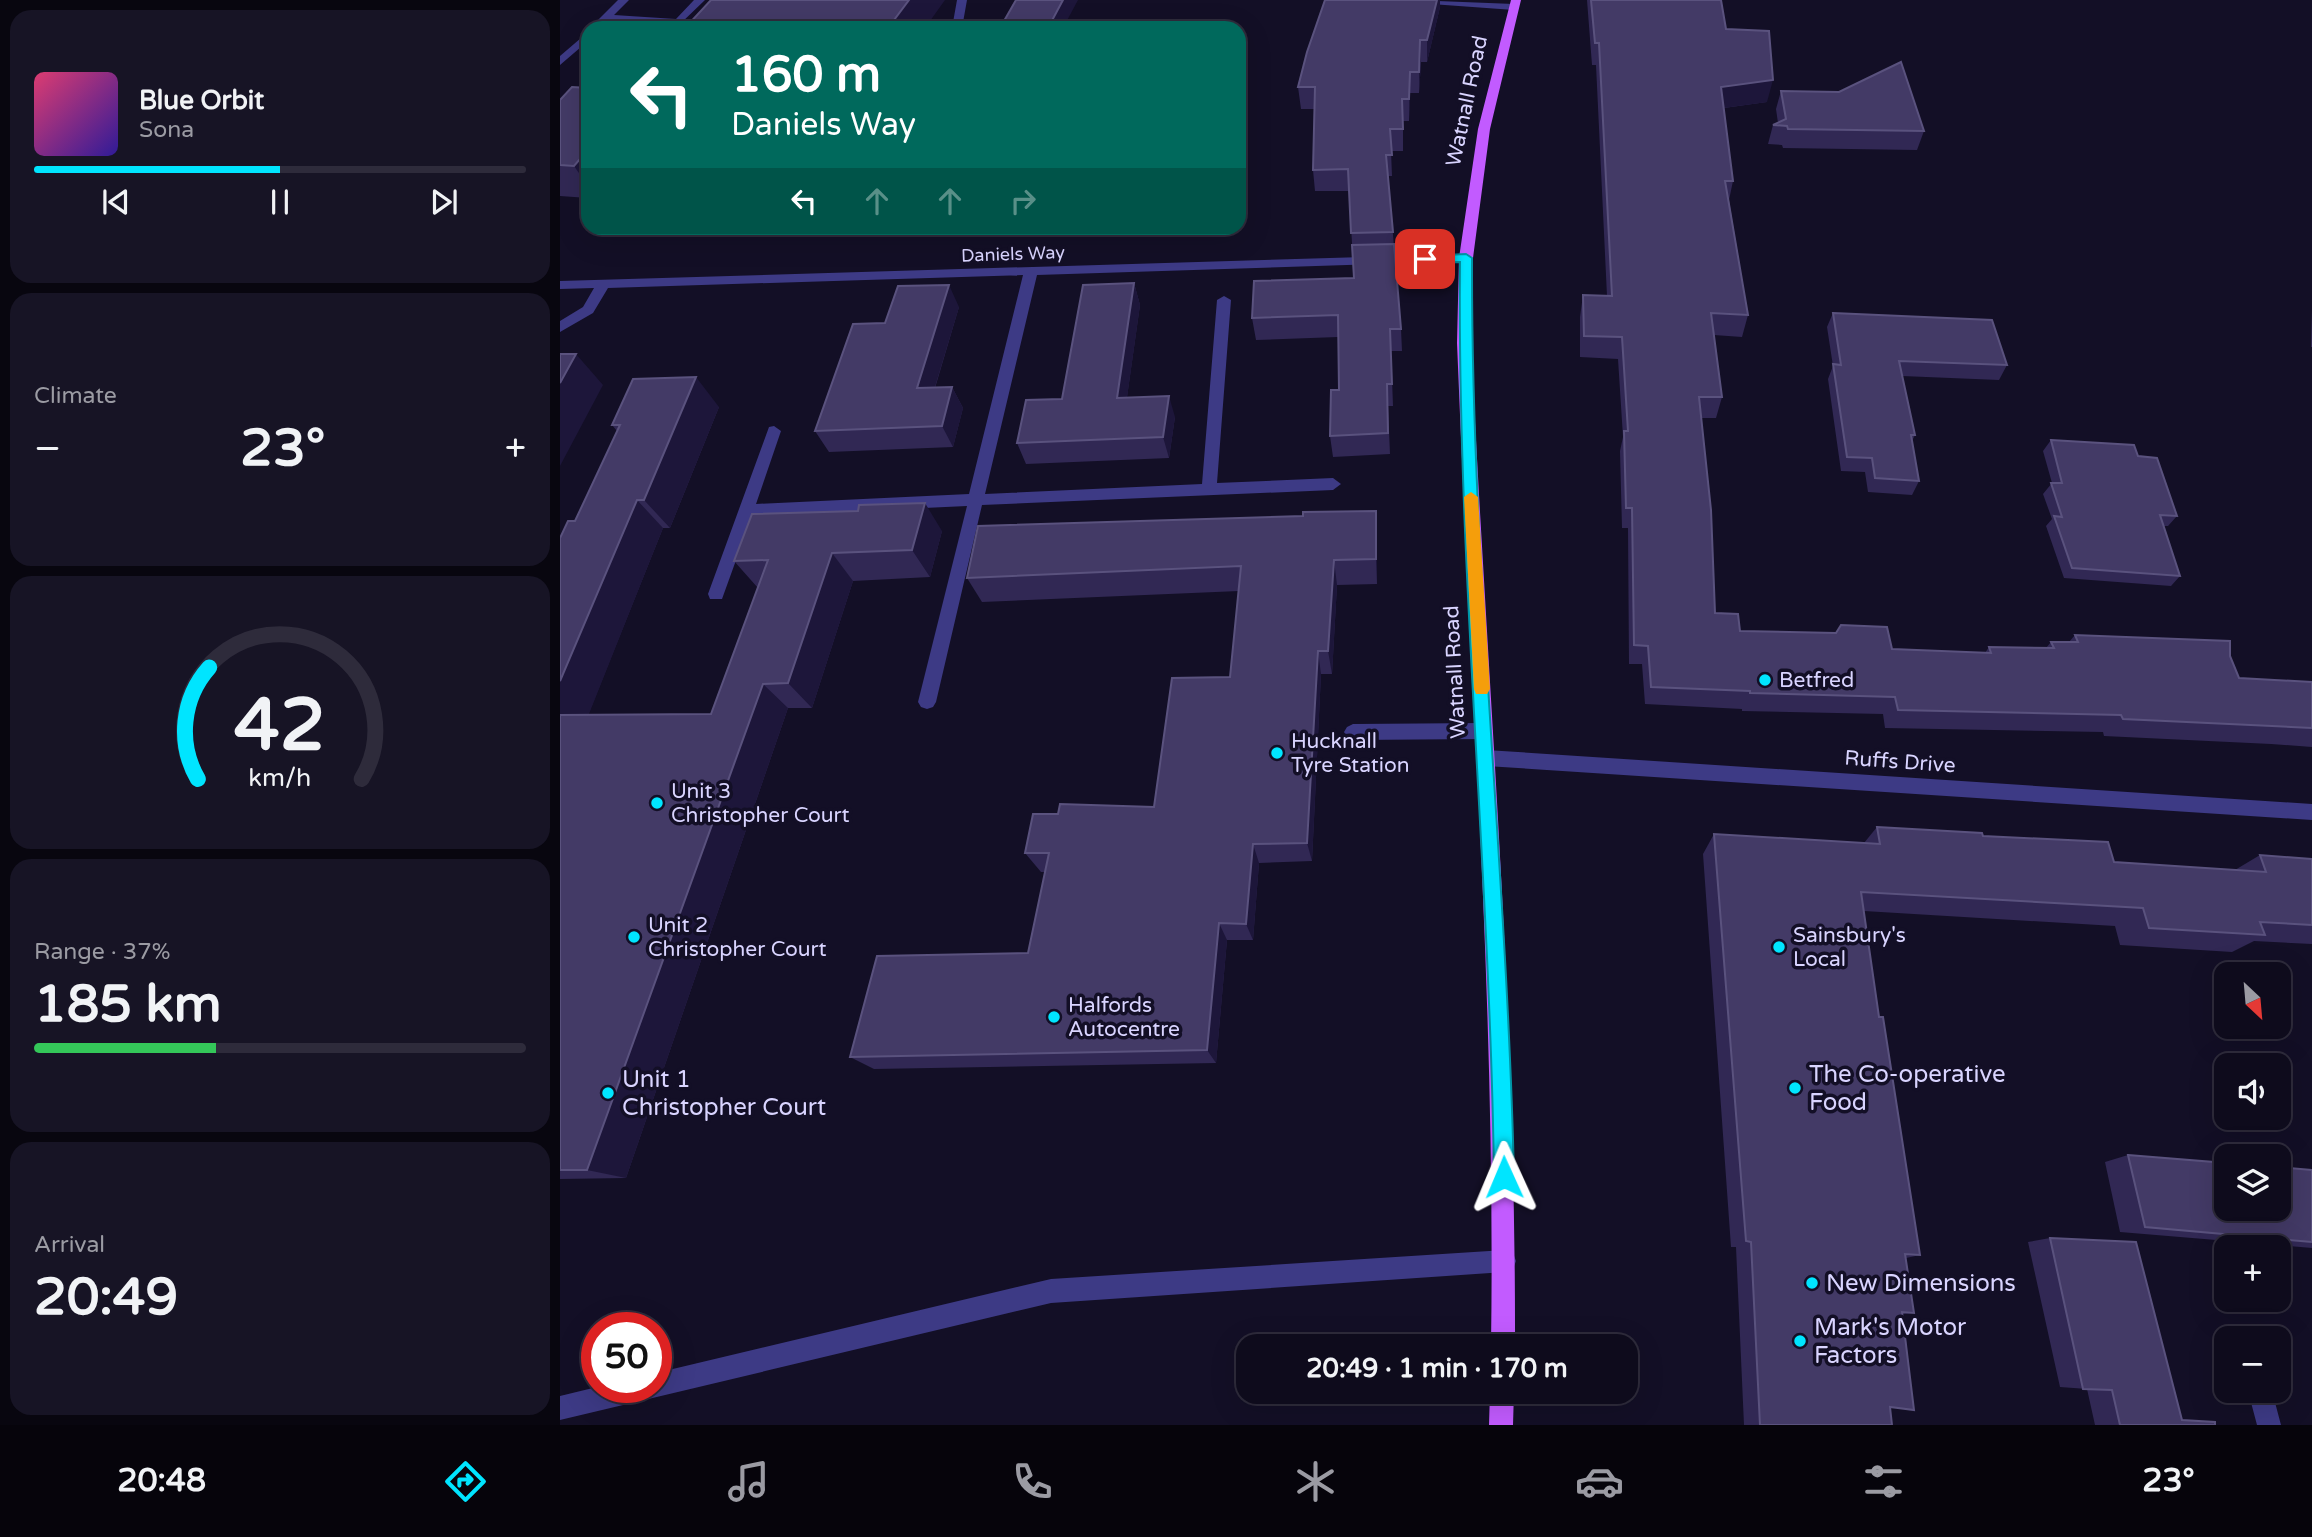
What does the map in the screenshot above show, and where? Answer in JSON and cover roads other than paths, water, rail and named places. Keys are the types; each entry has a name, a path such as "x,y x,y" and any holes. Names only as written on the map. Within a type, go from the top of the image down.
{"main road":[{"name":"Watnall Road","path":"1503,1334 1502,1038 1465,387 1466,258 1484,129 1515,4"},
{"path":"1501,1425 1502,1404"}],"street":[{"path":"603,21 624,0"},
{"path":"680,21 700,0"},
{"path":"958,21 962,0"},
{"path":"1417,0 1515,4"},
{"path":"606,18 661,21"},
{"path":"560,62 581,42"},
{"name":"Daniels Way","path":"560,285 1466,258"},
{"path":"927,702 1031,271"},
{"path":"560,327 588,310 604,283"},
{"path":"1209,489 1224,300"},
{"path":"716,594 775,431"},
{"path":"746,510 1333,484"},
{"path":"1353,732 1484,731"},
{"name":"Ruffs Drive","path":"1486,758 2312,812"},
{"path":"672,1381 1051,1291 1505,1261"},
{"path":"560,1408 582,1403"},
{"path":"2263,1403 2269,1425"}],"place":[{"name":"Betfred","path":"1765,680"},
{"name":"Hucknall Tyre Station","path":"1277,753"},
{"name":"Unit 3 Christopher Court","path":"657,803"},
{"name":"Unit 2 Christopher Court","path":"634,937"},
{"name":"Sainsbury's Local","path":"1779,947"},
{"name":"Halfords Autocentre","path":"1054,1017"},
{"name":"The Co-operative Food","path":"1795,1088"},
{"name":"Unit 1 Christopher Court","path":"608,1093"},
{"name":"New Dimensions","path":"1812,1283"},
{"name":"Mark's Motor Factors","path":"1800,1341"}]}
